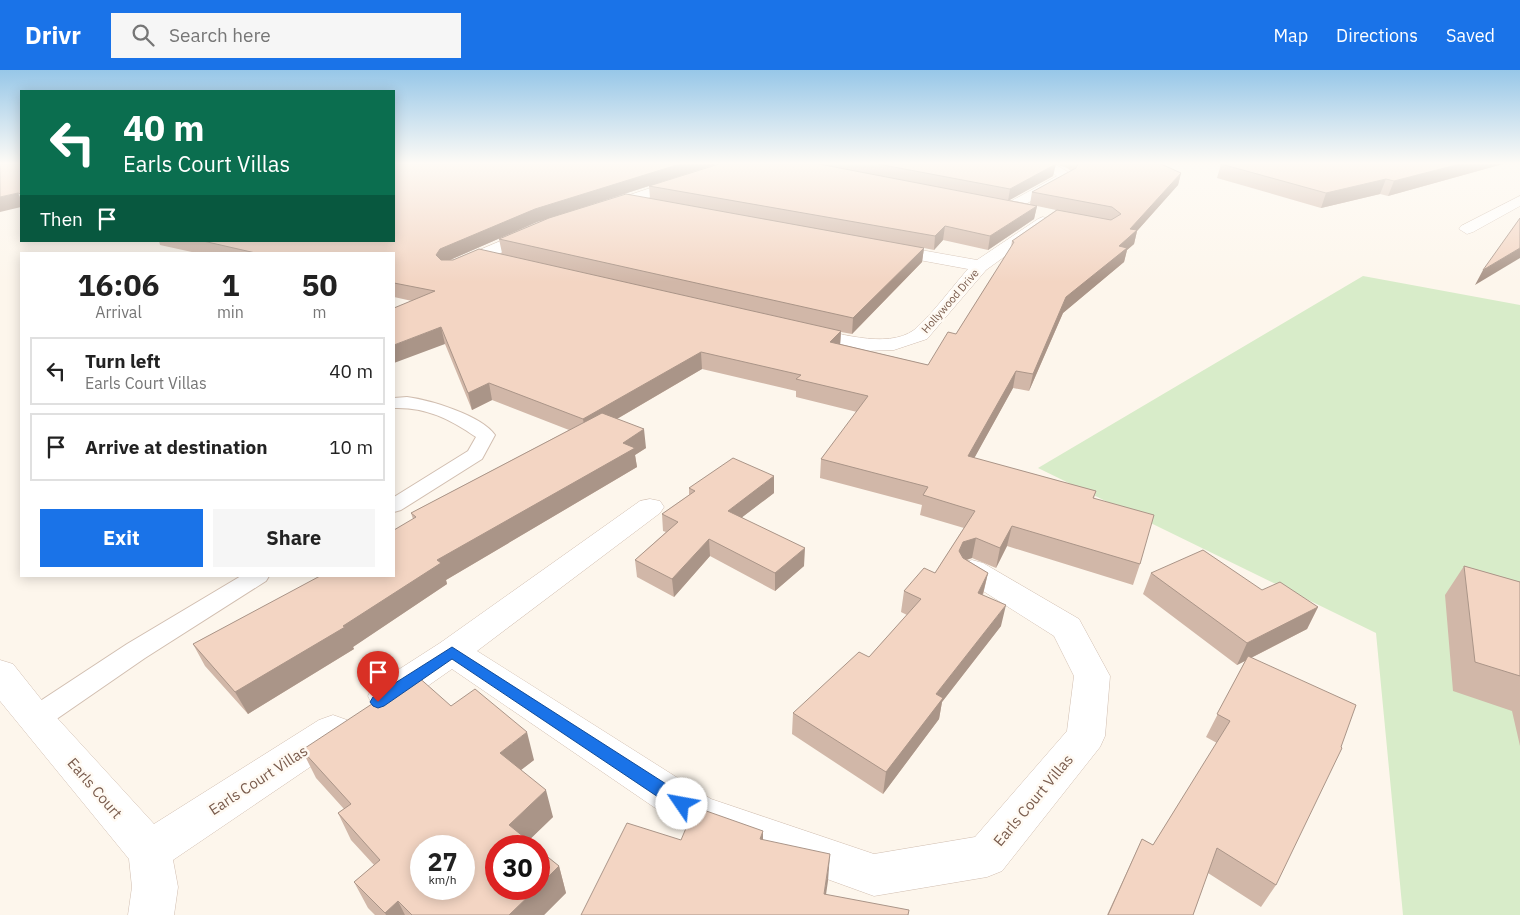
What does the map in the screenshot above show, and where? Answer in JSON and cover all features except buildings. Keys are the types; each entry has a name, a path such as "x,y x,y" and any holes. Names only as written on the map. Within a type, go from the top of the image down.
{"street":[{"path":"590,212 620,203"},
{"path":"642,203 657,206"},
{"path":"990,204 1009,208 1017,203"},
{"path":"1467,229 1514,203"},
{"name":"Hollywood Drive","path":"786,327 864,345 894,344 920,335 980,266 1056,217 1009,208"},
{"path":"450,269 544,227"},
{"path":"872,246 980,266"},
{"path":"481,256 508,262"},
{"path":"452,652 650,507"},
{"name":"Earls Court Villas","path":"150,850 452,652 698,814 874,875 986,856 1086,736 1092,676 1067,628 972,570"},
{"name":"Earls Court","path":"0,674 35,720 150,850"},
{"path":"150,850 154,887 151,915"}],"lane":[{"path":"395,403 434,407 466,422 486,435 475,455 395,505"},
{"path":"35,720 136,651 256,577"}],"green space":[{"path":"1363,276 1520,305 1520,915 1403,915 1376,633 1038,468"}],"route":[{"path":"378,702 452,652 682,804"}]}
